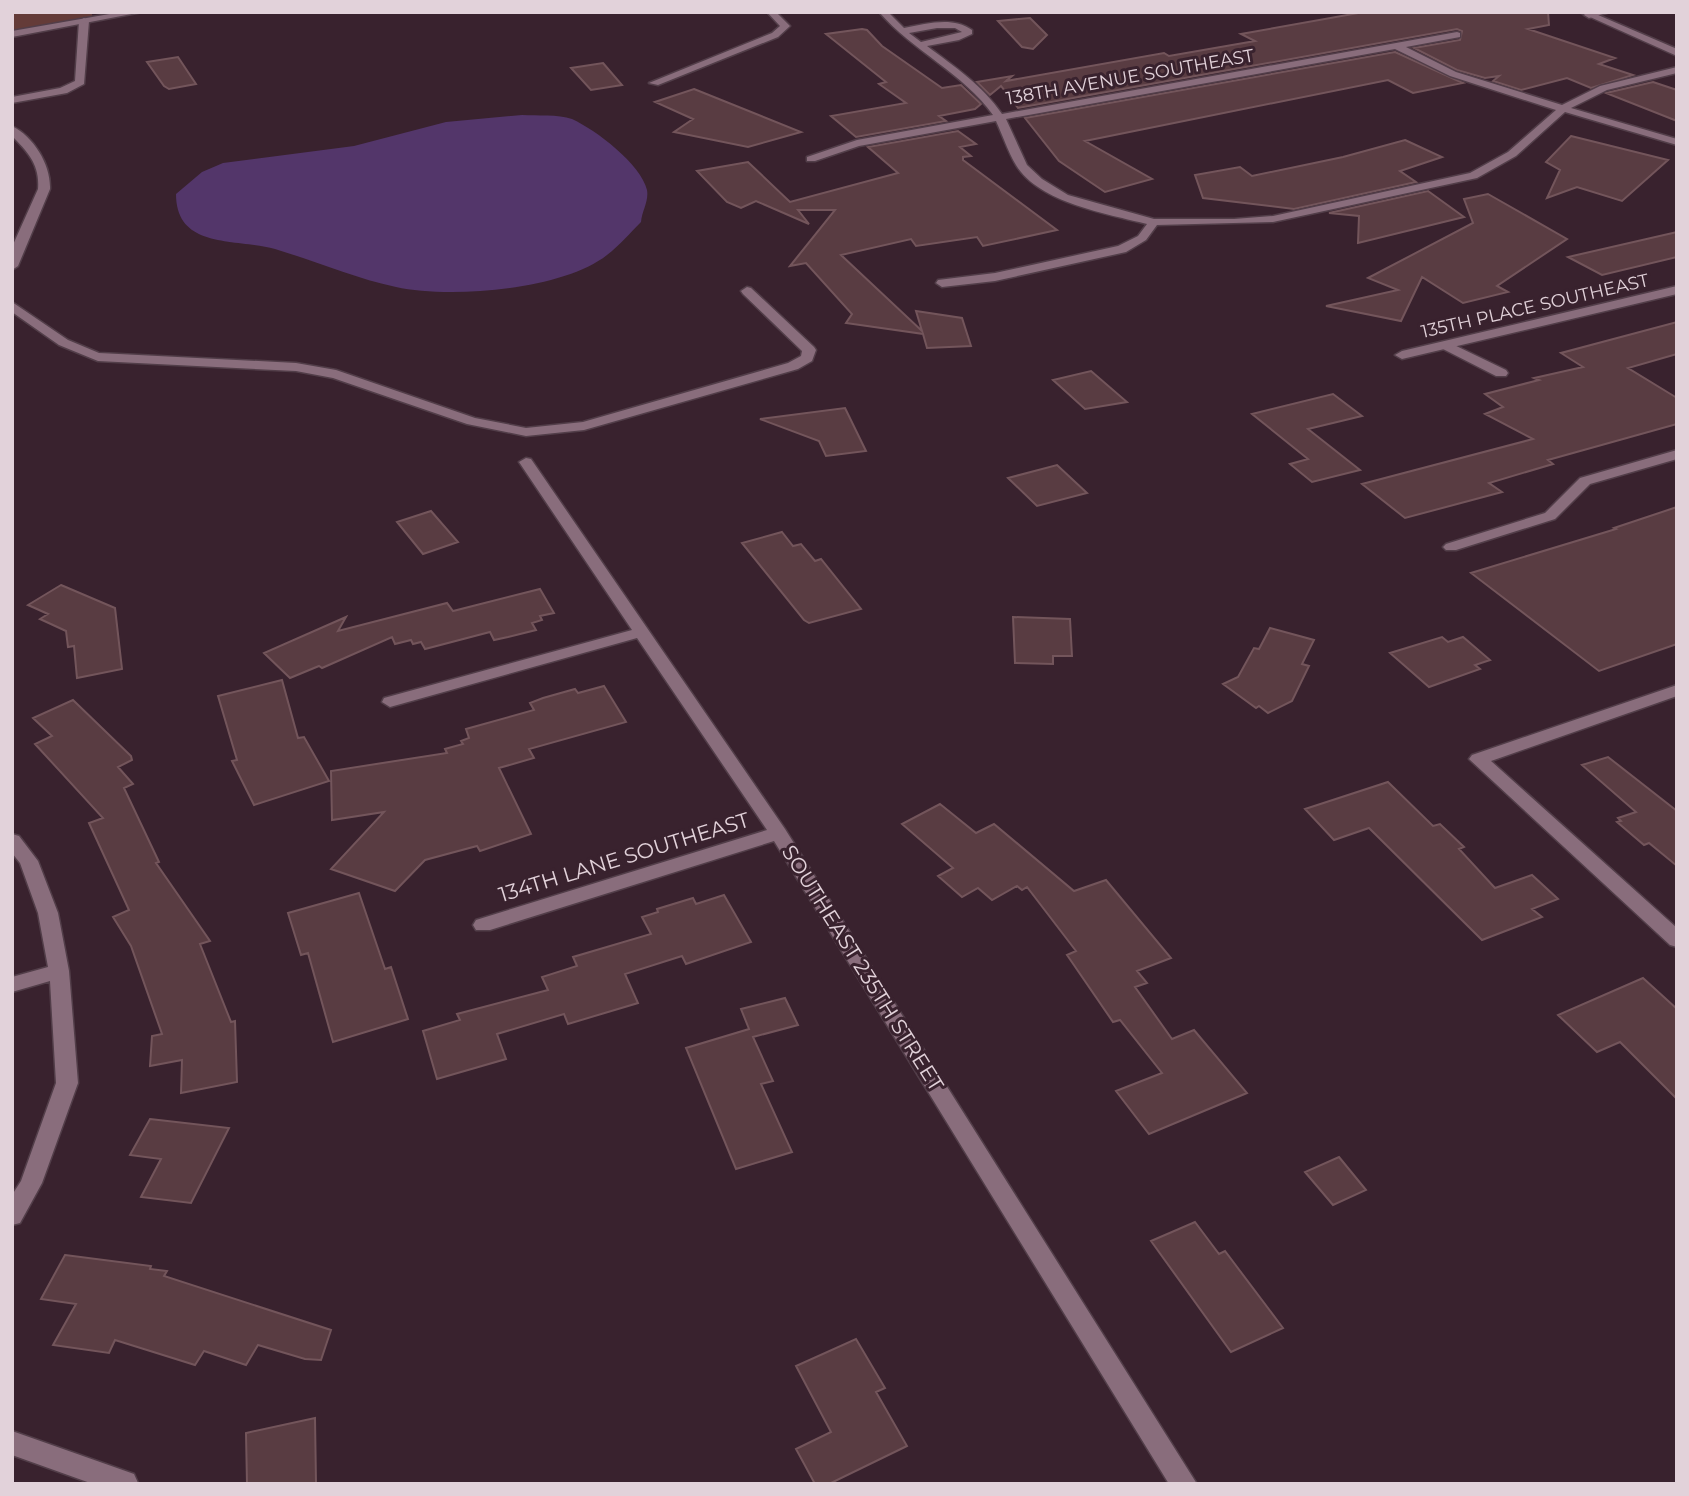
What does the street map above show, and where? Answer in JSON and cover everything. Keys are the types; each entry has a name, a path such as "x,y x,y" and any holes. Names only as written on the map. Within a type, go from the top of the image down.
{"street":[{"path":"12,34 138,12"},
{"path":"653,83 775,35 785,26 771,12"},
{"path":"883,12 902,32 964,78 988,101 1000,118 1022,166 1038,181 1065,197 1154,222 1197,224 1273,219 1473,176 1505,161 1563,108 1583,96 1607,87 1677,70"},
{"path":"1586,14 1606,12"},
{"path":"1586,14 1677,53"},
{"path":"12,100 63,91 80,82 84,21"},
{"path":"902,32 948,26 960,26 969,32 956,38 919,45"},
{"name":"138TH AVENUE SOUTHEAST","path":"811,159 857,143 1457,35"},
{"path":"1396,46 1453,74 1677,142"},
{"path":"12,129 44,166 46,178 44,190 12,266"},
{"path":"942,283 995,277 1122,249 1142,238 1154,222"},
{"name":"135TH PLACE SOUTHEAST","path":"1402,355 1677,290"},
{"path":"12,306 73,349 87,355 296,367 336,374 472,421 526,432 584,426 793,366 807,358 809,350 747,291"},
{"path":"1448,346 1501,373"},
{"path":"1451,547 1550,516 1563,509 1579,484 1585,481 1677,454"},
{"name":"SOUTHEAST 235TH STREET","path":"526,462 778,832 1184,1484"},
{"path":"390,702 640,632"},
{"path":"1677,690 1478,759 1677,940"},
{"name":"134TH LANE SOUTHEAST","path":"483,925 778,832"},
{"path":"12,841 29,861 48,913 59,971 67,1083 31,1183 12,1216"},
{"path":"12,985 59,971"},
{"path":"12,1443 125,1483"}],"shaded area":[{"path":"12,12 91,12 93,17 12,33"},
{"path":"522,115 560,116 582,124 605,139 627,159 636,169 647,190 641,222 607,255 588,267 535,284 505,289 446,292 396,287 275,249 211,238 186,225 179,212 176,194 202,172 223,163 354,146 446,122"}],"building":[{"path":"1364,12 1548,12 1549,25 1528,29 1615,58 1599,64 1633,75 1591,88 1567,78 1521,90 1493,81 1499,76 1485,78 1457,70 1414,48 1460,40 1462,31 1457,29 1018,108 1001,86 990,95 977,82 1012,76 1006,81 1164,53 1169,56 1255,41 1241,34"},
{"path":"1030,18 1047,35 1033,49 1022,47 998,21"},
{"path":"867,30 882,46 942,88 961,85 981,104 975,109 939,116 946,121 856,137 831,116 906,103 879,84 886,82 826,34"},
{"path":"1395,52 1463,83 1413,93 1388,80 1085,141 1152,179 1105,192 1059,161 1025,118"},
{"path":"178,57 196,84 169,89 147,62"},
{"path":"603,63 622,85 591,90 571,68"},
{"path":"1653,82 1677,90 1677,121 1606,93"},
{"path":"694,89 801,132 748,147 674,132 693,119 655,102"},
{"path":"958,131 976,144 960,147 971,156 963,157 963,160 1057,230 983,246 977,237 916,246 911,239 841,255 922,331 916,311 962,318 971,346 927,348 923,334 846,323 852,314 806,263 790,266 835,210 798,210 809,224 756,201 741,208 727,202 697,171 748,162 790,202 898,173 868,147"},
{"path":"1571,136 1668,160 1622,201 1577,187 1547,198 1560,170 1546,162"},
{"path":"1405,140 1442,157 1400,171 1416,182 1294,209 1203,198 1195,175 1240,167 1252,176 1343,157"},
{"path":"1428,191 1464,217 1358,243 1359,216 1329,213"},
{"path":"1488,194 1567,239 1497,286 1508,292 1463,303 1422,277 1401,321 1326,306 1398,290 1368,278 1473,223 1464,199"},
{"path":"1677,232 1677,257 1602,275 1568,257"},
{"path":"1677,322 1677,354 1628,368 1677,398 1677,424 1548,460 1553,464 1489,483 1502,492 1405,518 1362,484 1533,439 1485,414 1503,407 1485,394 1539,380 1534,378 1583,367 1561,353"},
{"path":"1091,371 1127,402 1085,409 1053,380"},
{"path":"1333,394 1362,416 1308,429 1360,470 1312,482 1290,464 1308,459 1252,414"},
{"path":"845,408 866,451 826,456 819,441 760,419"},
{"path":"1057,465 1087,493 1037,506 1008,478"},
{"path":"1677,507 1677,644 1599,671 1471,573 1616,529 1614,528"},
{"path":"431,511 458,542 423,554 397,522"},
{"path":"782,532 793,546 801,544 815,561 821,559 861,609 809,623 804,620 742,543"},
{"path":"61,585 115,608 122,669 77,678 74,646 68,647 66,631 40,619 48,614 28,605"},
{"path":"540,589 554,613 540,616 542,620 532,623 536,630 508,637 494,640 490,632 425,649 421,642 413,644 411,640 395,644 392,637 322,668 319,666 290,678 264,653 346,617 338,631 447,603 453,611"},
{"path":"1013,617 1070,619 1072,656 1053,656 1053,664 1015,663"},
{"path":"1270,628 1314,640 1302,664 1309,666 1292,701 1268,713 1259,706 1256,708 1223,684 1238,677 1254,648 1259,649"},
{"path":"1442,637 1448,642 1463,637 1490,660 1475,665 1480,669 1429,687 1390,653"},
{"path":"282,680 298,738 304,737 329,781 254,805 232,761 237,760 218,696"},
{"path":"604,686 626,722 529,749 534,758 499,768 531,834 480,851 477,846 425,860 395,891 331,869 384,812 332,820 331,771 447,753 445,749 463,744 461,741 469,738 466,729 534,710 530,703 543,698 575,689 578,693"},
{"path":"73,700 131,756 132,760 118,767 133,784 124,788 159,862 156,863 210,941 200,944 231,1022 235,1021 237,1082 181,1093 182,1060 150,1066 152,1036 162,1034 131,946 113,917 129,910 89,823 103,818 35,744 52,736 33,718"},
{"path":"1608,757 1677,811 1677,866 1649,843 1644,845 1617,822 1621,821 1618,818 1636,812 1582,765"},
{"path":"1388,782 1433,826 1440,824 1464,847 1459,849 1495,888 1532,875 1558,899 1532,909 1542,917 1482,940 1369,828 1334,840 1305,809"},
{"path":"940,804 976,833 994,824 1074,891 1106,880 1171,958 1137,971 1147,983 1135,987 1172,1039 1194,1030 1247,1093 1149,1134 1116,1091 1162,1073 1120,1020 1113,1022 1067,955 1076,951 1027,887 1022,890 1017,886 992,900 978,888 962,897 938,876 953,868 902,824"},
{"path":"359,893 385,969 391,967 408,1019 333,1042 308,953 301,955 288,913"},
{"path":"724,895 751,942 686,964 682,956 625,974 638,1003 568,1024 564,1014 497,1034 506,1059 437,1079 423,1031 460,1020 457,1014 548,990 542,977 577,966 573,957 651,934 642,917 658,912 657,909 693,898 696,904"},
{"path":"1643,978 1677,1009 1677,1099 1620,1042 1597,1052 1558,1015"},
{"path":"785,998 798,1025 753,1037 773,1081 761,1084 792,1152 736,1169 686,1048 749,1029 741,1009"},
{"path":"150,1119 229,1128 191,1203 141,1197 161,1159 130,1155"},
{"path":"1339,1157 1366,1190 1333,1205 1305,1172"},
{"path":"1195,1222 1219,1254 1225,1251 1283,1328 1231,1352 1151,1241"},
{"path":"65,1255 151,1266 150,1269 167,1271 164,1276 331,1330 321,1360 305,1359 258,1345 246,1365 204,1351 195,1365 115,1340 109,1353 53,1345 76,1304 41,1299"},
{"path":"856,1339 885,1388 876,1392 907,1446 829,1484 815,1484 796,1449 831,1432 796,1366"},
{"path":"315,1418 316,1484 247,1484 246,1433"}]}
